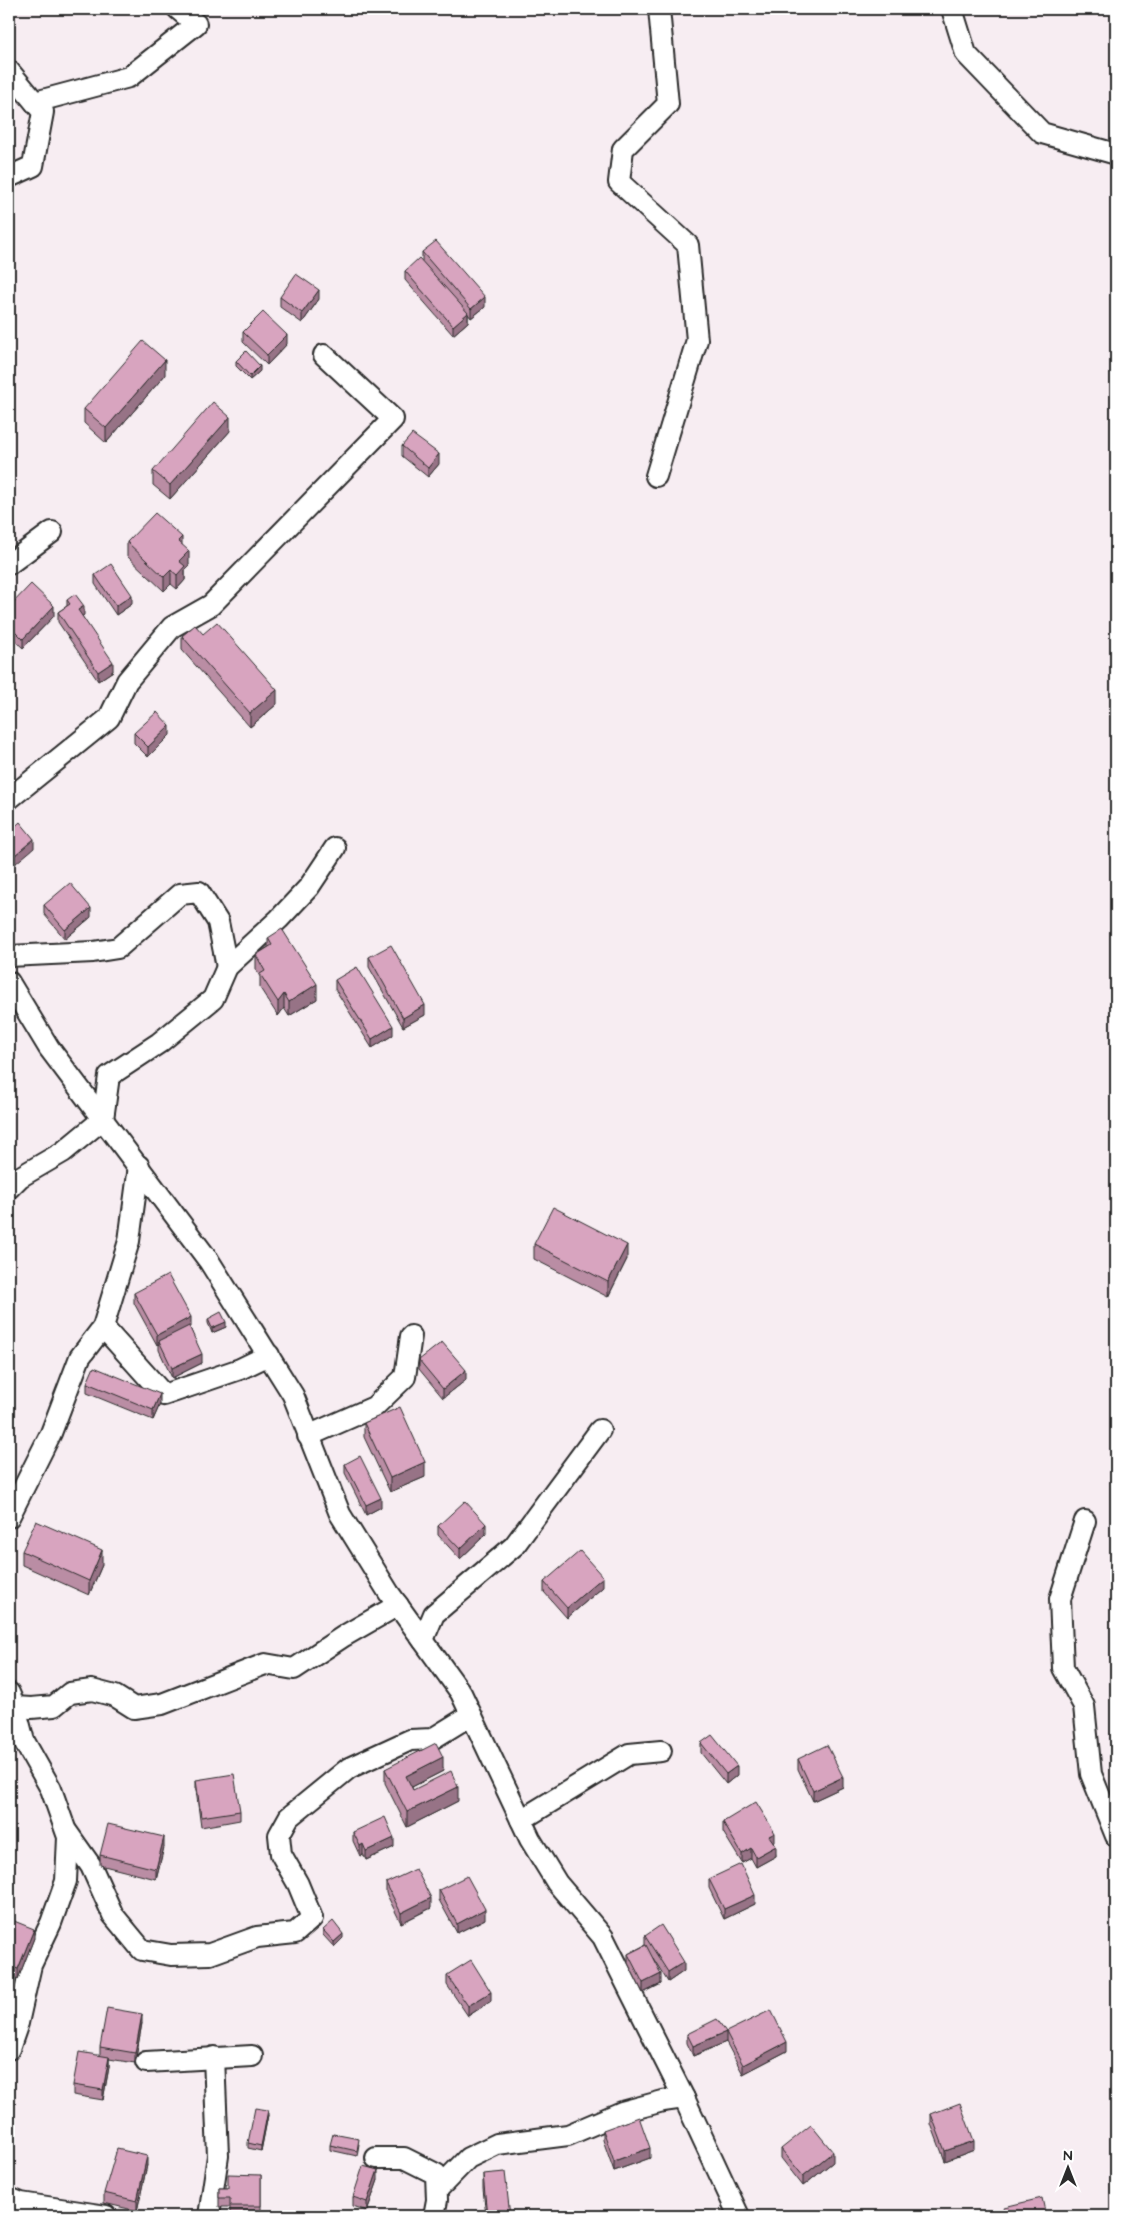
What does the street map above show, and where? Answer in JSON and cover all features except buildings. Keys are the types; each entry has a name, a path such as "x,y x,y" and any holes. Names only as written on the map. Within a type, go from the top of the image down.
{"street":[{"path":"35,102 129,77 196,24 178,9"},
{"path":"656,476 697,340 688,245 619,182 622,149 668,104 659,9"},
{"path":"952,9 966,54 1042,134 1116,154"},
{"path":"9,71 43,112 33,166 9,177"},
{"path":"9,799 109,718 127,681 172,626 211,605 393,419 324,355"},
{"path":"9,564 52,532"},
{"path":"9,1188 20,1177 63,1152 103,1119 109,1076 159,1043 214,999 227,967 279,919 309,887 334,848"},
{"path":"9,956 93,952 118,948 161,908 180,894 199,892 218,922 227,967"},
{"path":"9,982 49,1048 209,1261 269,1355 293,1396 340,1514 398,1605 461,1693 522,1820 557,1883 603,1937 684,2098 739,2216"},
{"path":"9,1516 51,1432 80,1357 103,1327 129,1241 139,1166"},
{"path":"103,1327 164,1396 240,1370 269,1355"},
{"path":"308,1436 374,1407 405,1377 412,1336"},
{"path":"423,1640 434,1614 514,1546 600,1430"},
{"path":"1086,1521 1060,1598 1063,1668 1084,1706 1091,1774 1116,1836"},
{"path":"12,1700 31,1708 54,1706 70,1693 92,1690 115,1696 134,1708 162,1704 264,1664 294,1669 344,1636 398,1605"},
{"path":"9,2048 18,2023 31,1965 51,1922 66,1881 68,1837 51,1789 24,1741 12,1700"},
{"path":"66,1832 91,1866 113,1915 142,1950 171,1956 210,1954 257,1937 295,1933 312,1918 298,1884 281,1854 279,1835 289,1817 349,1768 410,1740 432,1739 472,1715"},
{"path":"522,1820 629,1754 661,1751"},
{"path":"146,2062 252,2056"},
{"path":"209,2216 218,2156 214,2057"},
{"path":"437,2190 468,2158 497,2144 568,2135 622,2112 662,2101 684,2098"},
{"path":"376,2158 404,2158 436,2174 437,2190 434,2216"},
{"path":"9,2198 21,2202 106,2216"}]}
